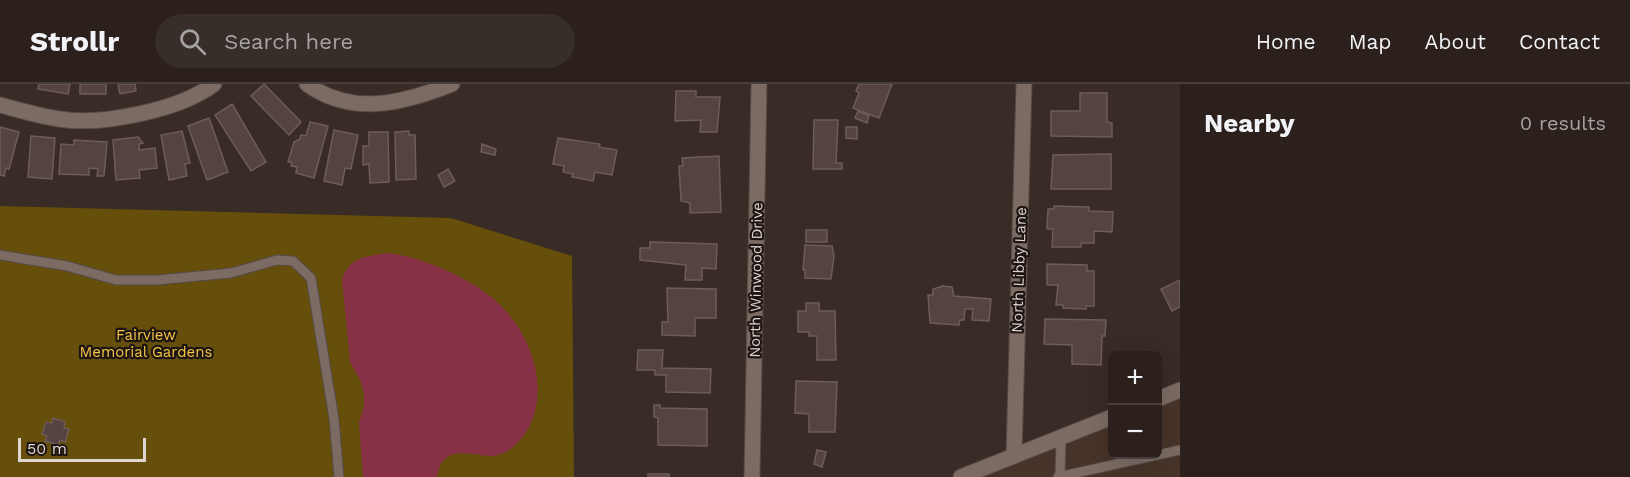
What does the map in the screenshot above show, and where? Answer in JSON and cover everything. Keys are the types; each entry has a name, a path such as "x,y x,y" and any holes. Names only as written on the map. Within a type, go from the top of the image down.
{"street":[{"path":"0,105 61,120 129,117 200,95 214,84"},
{"path":"307,84 321,95 340,102 377,105 393,103 452,84"},
{"name":"North Winwood Drive","path":"752,477 759,84"},
{"name":"North Libby Lane","path":"1014,456 1024,84"},
{"path":"1162,397 1180,390"},
{"path":"962,477 1108,419"}],"lane":[{"path":"0,255 67,266 116,280 231,273 261,263 293,261 311,278 333,408 339,477"},
{"path":"1061,438 1059,477 1137,459"},
{"path":"1162,453 1180,450"}],"shaded area":[{"path":"387,253 429,263 459,276 495,300 518,327 533,360 537,377 537,395 535,412 528,429 518,443 509,450 493,456 459,453 452,455 440,466 437,477 363,477 359,423 364,406 364,393 350,362 342,280 349,266 359,259"},
{"path":"1180,390 1180,477 963,477 1108,419 1108,459 1162,459 1162,397"}],"green space":[{"name":"Fairview Memorial Gardens","path":"0,206 451,218 572,256 574,477 0,477"}],"building":[{"path":"39,84 70,84 68,94 38,89"},
{"path":"80,84 106,84 106,94 80,94"},
{"path":"118,84 135,84 136,91 120,94"},
{"path":"264,84 301,122 289,135 251,96"},
{"path":"859,84 892,84 879,118 853,108 859,93 856,91"},
{"path":"676,91 696,91 696,97 720,97 717,132 700,132 701,120 675,121"},
{"path":"1080,93 1107,93 1107,122 1112,123 1112,137 1051,136 1051,111 1080,111"},
{"path":"232,104 266,162 251,171 215,115"},
{"path":"858,111 869,116 867,123 855,118"},
{"path":"209,118 228,172 207,180 188,126"},
{"path":"814,120 838,120 836,163 842,163 842,169 813,169"},
{"path":"310,122 328,126 314,178 296,173 297,167 291,166 292,162 288,162 294,142 300,139 301,135 306,136"},
{"path":"0,127 19,132 9,169 6,168 4,176 0,175"},
{"path":"846,127 857,127 857,139 846,138"},
{"path":"334,130 358,135 351,169 345,168 342,185 324,181"},
{"path":"182,131 190,163 185,164 187,176 169,180 161,135"},
{"path":"409,131 409,135 415,135 416,179 396,180 395,132"},
{"path":"369,132 388,132 389,182 370,183 369,164 363,165 363,146 369,146"},
{"path":"31,136 55,138 52,179 28,177"},
{"path":"138,137 143,143 139,144 139,150 155,148 157,168 139,170 140,178 116,180 113,140"},
{"path":"558,138 600,144 599,147 617,150 612,175 595,172 593,181 572,177 573,174 563,172 564,166 553,164"},
{"path":"74,140 107,142 104,176 97,176 98,169 89,168 89,175 59,174 61,144 74,145"},
{"path":"482,144 496,149 495,155 481,152"},
{"path":"1111,154 1111,189 1051,189 1053,155"},
{"path":"719,156 721,212 690,213 690,203 681,201 679,166 683,166 682,158"},
{"path":"448,169 455,181 444,187 438,175"},
{"path":"1054,206 1089,207 1089,211 1113,212 1112,232 1094,231 1094,243 1081,243 1081,247 1052,247 1053,229 1047,229 1048,209 1054,209"},
{"path":"806,230 827,230 827,242 806,242"},
{"path":"650,242 717,244 716,269 702,268 702,280 685,280 686,265 640,260 640,248 650,248"},
{"path":"805,245 832,246 834,256 831,279 805,278 805,270 803,270"},
{"path":"1047,264 1087,265 1087,271 1094,271 1094,306 1086,306 1086,309 1063,308 1063,305 1056,305 1058,285 1047,285"},
{"path":"1180,280 1180,307 1172,311 1161,289"},
{"path":"943,286 952,287 954,296 991,299 989,321 972,320 973,309 965,309 964,320 960,320 959,325 930,323 928,295 933,295 933,289"},
{"path":"667,288 716,289 716,318 695,318 695,336 662,335 662,322 668,322"},
{"path":"806,303 819,303 819,311 835,311 836,360 817,360 817,336 809,336 809,332 798,332 798,311 806,311"},
{"path":"1045,319 1106,320 1105,336 1102,336 1101,365 1072,364 1072,345 1044,344"},
{"path":"638,350 663,350 662,368 711,369 710,393 666,392 666,375 655,375 655,370 637,370"},
{"path":"796,381 837,382 835,432 809,432 809,414 795,413"},
{"path":"654,405 660,405 660,408 707,409 707,446 658,445 658,418 654,417"},
{"path":"53,418 65,422 64,428 69,429 65,442 60,440 58,445 45,441 47,436 42,434 46,422 52,423"},
{"path":"817,450 826,452 822,467 814,464"},
{"path":"648,474 669,474 669,477 648,477"}]}
